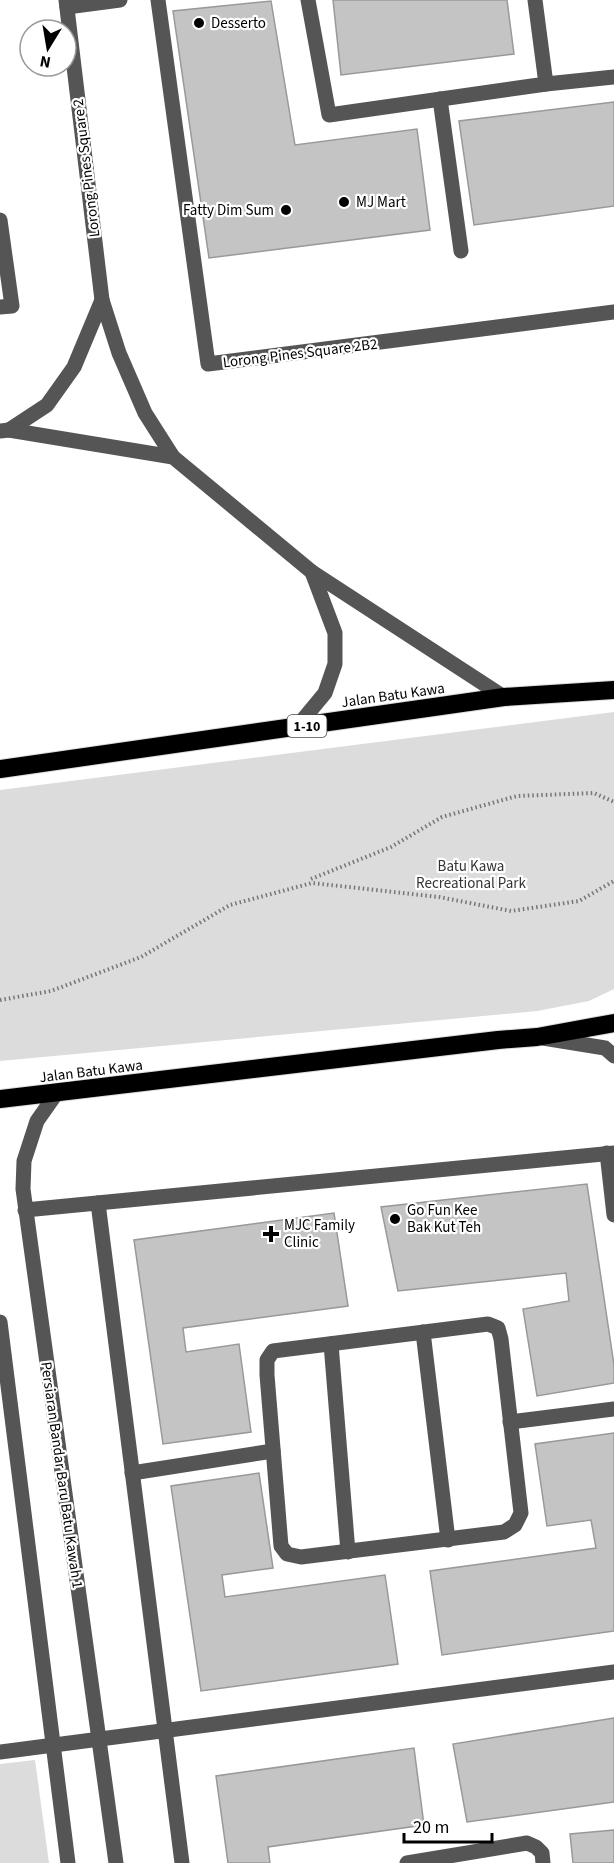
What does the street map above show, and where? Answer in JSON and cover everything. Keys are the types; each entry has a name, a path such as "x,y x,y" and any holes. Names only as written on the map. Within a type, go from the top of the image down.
{"highway":[{"name":"Jalan Batu Kawa","path":"0,769 504,697 614,690"},
{"name":"Jalan Batu Kawa","path":"0,1099 537,1037 614,1023"}],"street":[{"path":"66,3 120,0"},
{"name":"Lorong Pines Square 2B2","path":"158,0 208,364 614,312"},
{"path":"308,0 328,115 546,84 614,77"},
{"path":"535,0 546,84"},
{"name":"Lorong Pines Square 2","path":"66,3 102,300 119,352 145,413 172,457"},
{"path":"440,99 461,251"},
{"path":"0,220 6,306"},
{"path":"4,431 47,405 74,367 102,300"},
{"path":"4,431 172,457 312,572 504,697"},
{"path":"296,728 325,693 335,664 335,633 312,572"},
{"path":"537,1037 605,1047 614,1056"},
{"name":"Persiaran Bandar Baru Batu Kawah 1","path":"56,1094 37,1121 24,1161 23,1189 116,1863"},
{"path":"25,1210 610,1153 614,1215"},
{"path":"98,1203 182,1863"},
{"path":"0,1322 68,1863"},
{"path":"488,1323 498,1328 520,1513 515,1526 504,1532 448,1540 301,1557 287,1554 281,1546 267,1360 273,1351 423,1332 488,1323"},
{"path":"423,1332 448,1540"},
{"path":"331,1344 348,1552"},
{"path":"510,1422 614,1409"},
{"path":"132,1473 273,1451"},
{"path":"0,1752 614,1672"},
{"path":"406,1863 479,1857 527,1843 542,1853 543,1863"}],"path":[{"path":"311,879 391,847 442,818 517,796 594,793 614,802"},
{"path":"0,1000 51,991 141,957 230,905 312,883 439,897 511,911 579,902 614,881"}],"green space":[{"name":"Batu Kawa Recreational Park","path":"614,712 614,989 589,1001 537,1011 0,1061 0,790"},
{"path":"35,1760 49,1863 0,1863 0,1764"}],"building":[{"path":"333,0 507,0 514,54 341,75"},
{"path":"271,1 295,145 417,129 430,230 209,258 173,11"},
{"path":"614,102 614,206 474,225 459,121"},
{"path":"587,1184 614,1365 614,1383 537,1396 523,1309 569,1301 566,1273 398,1291 381,1207"},
{"path":"334,1213 348,1306 183,1328 186,1352 239,1344 251,1432 163,1444 134,1240"},
{"path":"614,1433 614,1631 442,1655 430,1571 596,1548 591,1520 547,1526 535,1444"},
{"path":"259,1473 273,1568 222,1575 225,1597 385,1575 398,1664 201,1691 171,1486"},
{"path":"614,1718 614,1802 467,1822 453,1744"},
{"path":"414,1748 424,1825 268,1847 270,1863 228,1863 216,1776"},
{"path":"614,1830 614,1863 573,1863 570,1834"}],"place":[{"name":"Desserto","path":"199,23"},
{"name":"MJ Mart","path":"344,202"},
{"name":"Fatty Dim Sum","path":"286,210"},
{"name":"Go Fun Kee Bak Kut Teh","path":"395,1219"},
{"name":"MJC Family Clinic","path":"271,1234"}]}
